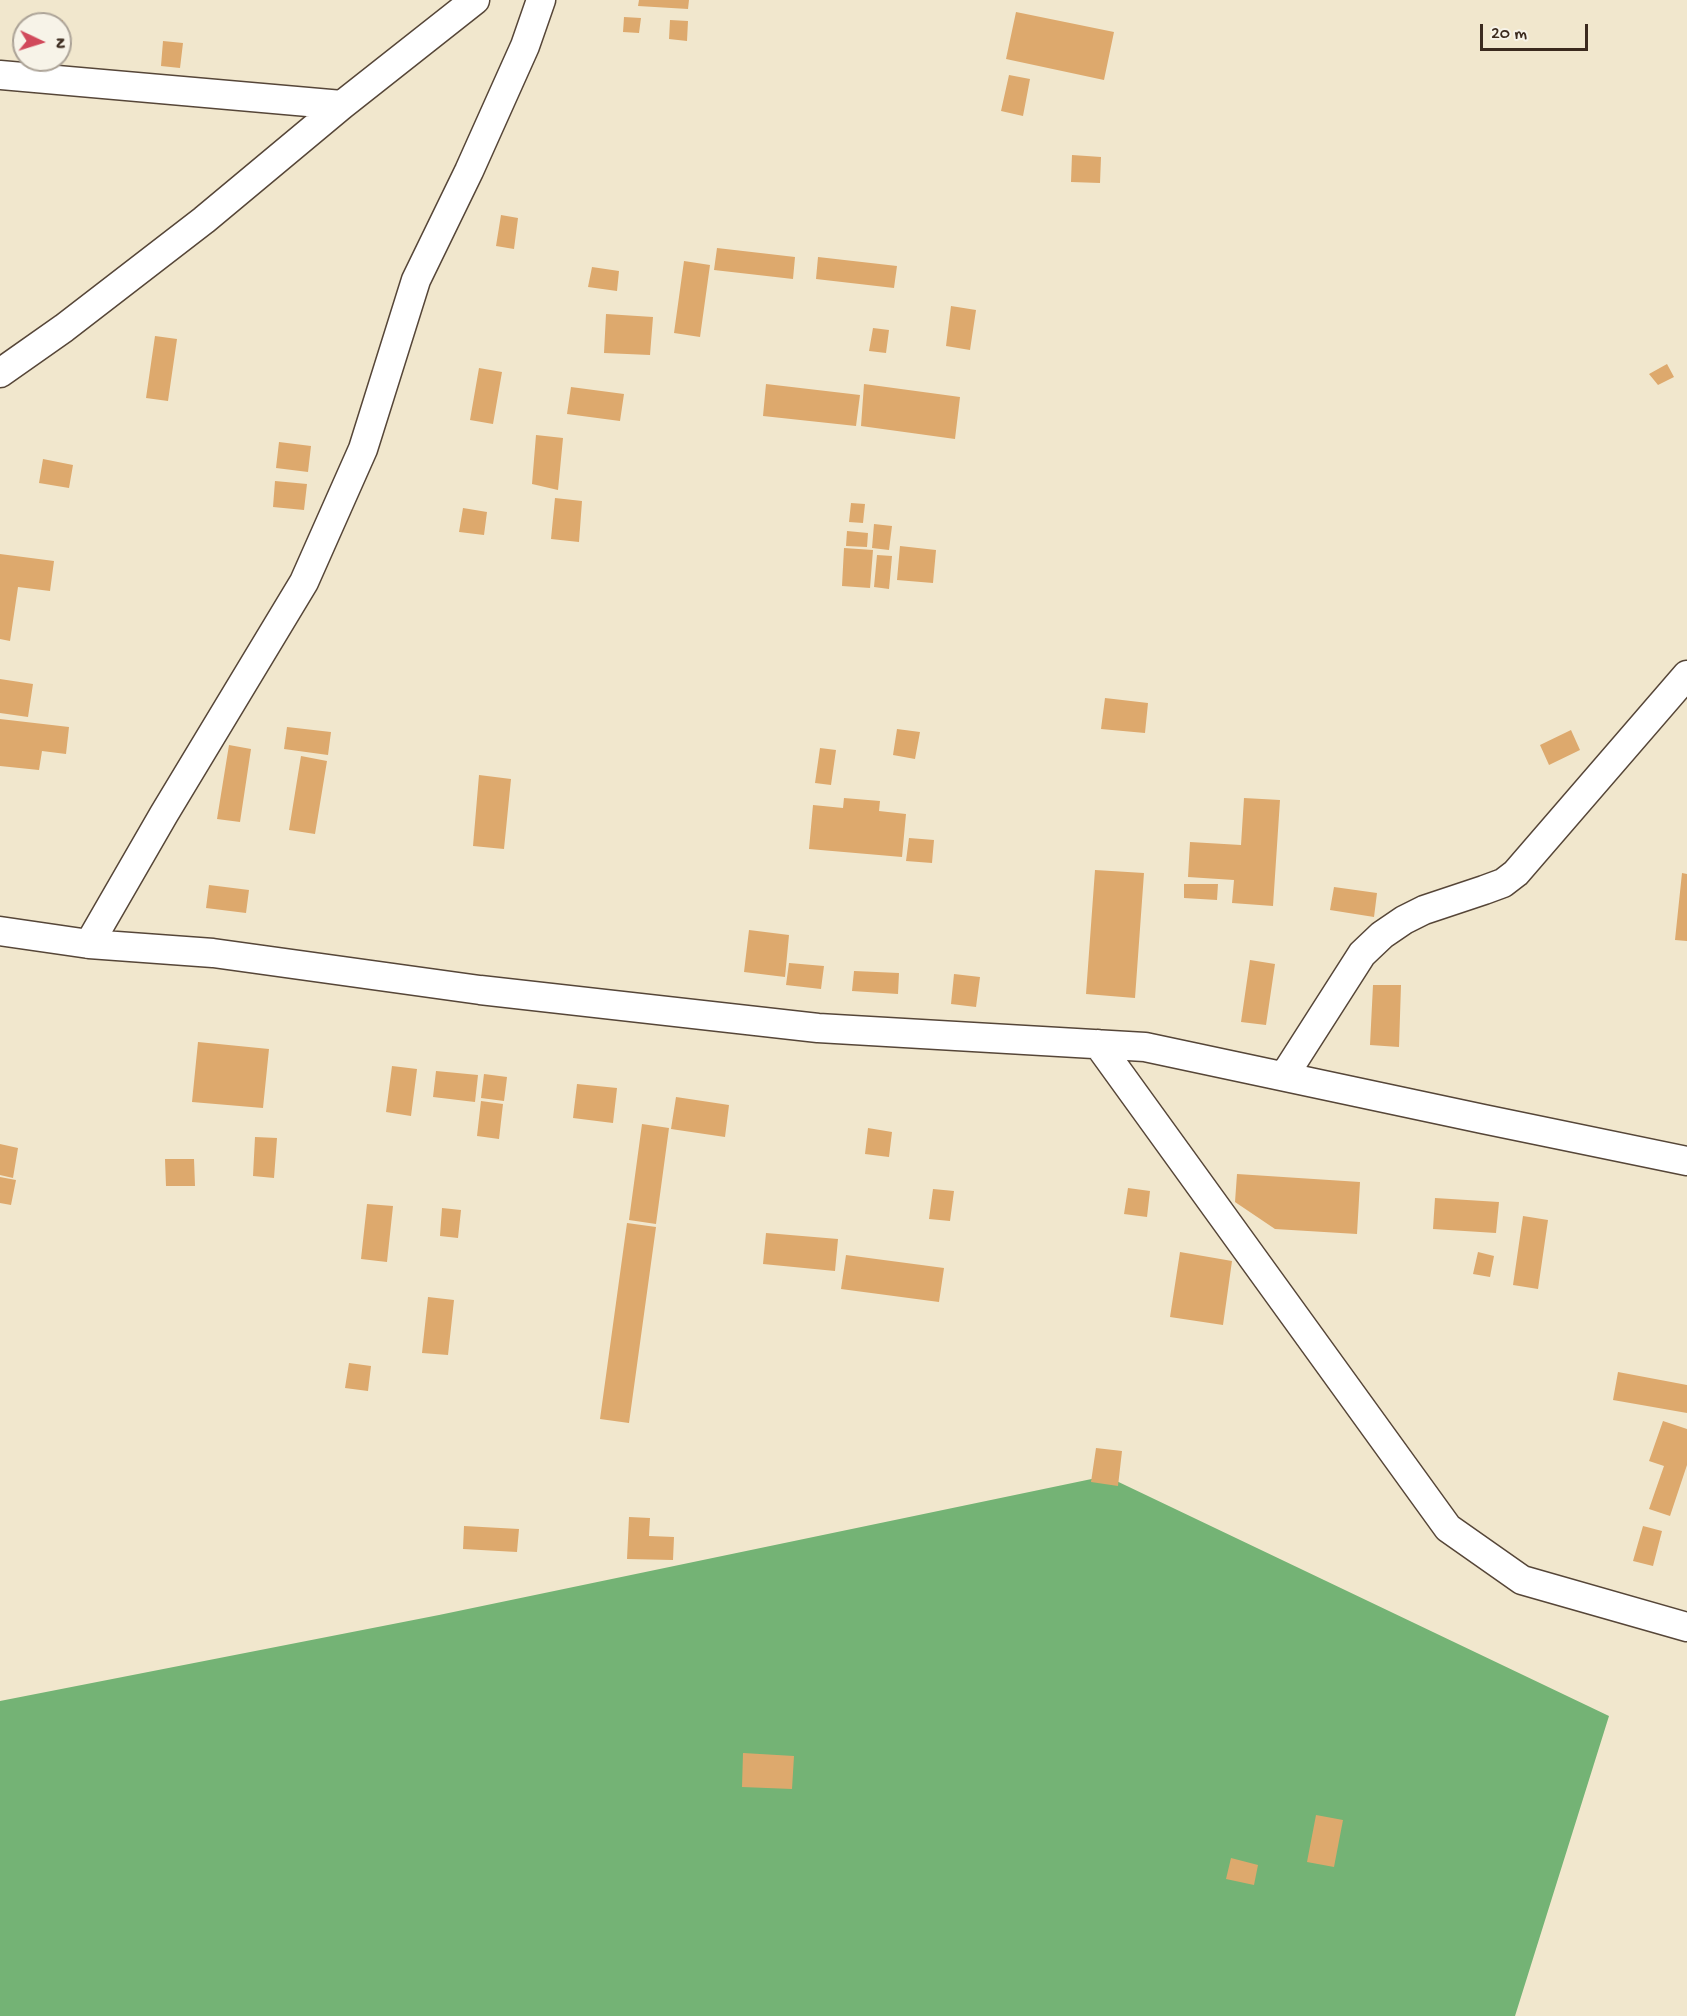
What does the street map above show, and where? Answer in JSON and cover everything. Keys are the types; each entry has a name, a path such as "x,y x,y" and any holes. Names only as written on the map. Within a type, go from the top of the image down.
{"street":[{"path":"0,373 64,328 204,220 342,105 475,0"},
{"path":"89,944 164,814 304,582 363,449 416,280 469,171 520,56 541,0"},
{"path":"0,75 342,105"},
{"path":"1284,1076 1362,954 1382,935 1404,920 1445,902 1503,883 1516,873 1687,675"},
{"path":"0,931 89,944 213,953 480,990 818,1028 1145,1047 1687,1161"},
{"path":"1098,1044 1448,1528 1522,1580 1687,1628"}],"green space":[{"path":"1106,1476 1609,1716 1515,2016 0,2016 0,1701 439,1615"}],"building":[{"path":"639,0 689,0 688,9 638,6"},
{"path":"1016,12 1114,32 1104,80 1006,59"},
{"path":"624,17 641,18 639,33 623,32"},
{"path":"670,20 688,21 687,41 669,39"},
{"path":"163,41 183,43 180,68 161,66"},
{"path":"1009,75 1030,79 1023,116 1001,111"},
{"path":"1072,155 1101,157 1100,183 1071,182"},
{"path":"501,215 518,218 514,249 496,246"},
{"path":"717,248 795,257 793,279 714,270"},
{"path":"818,257 897,266 894,288 816,279"},
{"path":"684,261 710,265 700,337 674,333"},
{"path":"592,267 619,271 617,291 588,287"},
{"path":"951,306 976,310 970,350 946,346"},
{"path":"606,314 653,317 650,355 604,353"},
{"path":"873,328 889,330 886,353 869,351"},
{"path":"155,336 177,339 168,401 146,398"},
{"path":"1667,364 1674,377 1658,385 1649,374"},
{"path":"479,368 502,372 493,424 470,420"},
{"path":"766,384 860,395 856,426 763,416"},
{"path":"864,384 960,397 955,439 861,426"},
{"path":"571,387 624,394 620,421 567,414"},
{"path":"536,435 563,438 558,490 532,484"},
{"path":"279,442 311,446 308,472 276,468"},
{"path":"43,459 73,465 69,488 39,483"},
{"path":"275,481 307,484 304,510 273,507"},
{"path":"555,498 582,501 579,542 551,539"},
{"path":"851,503 865,504 863,523 849,522"},
{"path":"463,508 487,512 484,535 459,532"},
{"path":"874,524 892,526 889,550 872,548"},
{"path":"847,531 868,533 867,547 846,546"},
{"path":"900,546 936,550 933,583 897,580"},
{"path":"844,548 873,550 870,588 842,586"},
{"path":"0,554 54,561 50,591 18,587 10,641 0,639"},
{"path":"877,555 892,556 889,589 874,587"},
{"path":"0,679 33,684 28,717 0,713"},
{"path":"1105,698 1148,703 1145,733 1101,729"},
{"path":"0,719 69,727 66,754 42,751 39,770 0,766"},
{"path":"287,727 331,732 328,755 284,749"},
{"path":"897,729 920,732 915,759 893,755"},
{"path":"1571,730 1580,750 1549,765 1540,745"},
{"path":"229,745 251,749 240,822 217,819"},
{"path":"820,748 836,750 831,785 815,783"},
{"path":"301,756 327,761 315,834 289,830"},
{"path":"479,775 511,779 504,849 473,846"},
{"path":"844,798 880,801 879,811 906,814 902,857 809,849 813,805 843,808"},
{"path":"1244,798 1280,800 1273,906 1232,903 1234,880 1188,877 1190,842 1241,845"},
{"path":"909,838 934,840 932,863 906,861"},
{"path":"1095,870 1144,873 1135,998 1086,994"},
{"path":"1682,873 1687,874 1687,941 1675,940"},
{"path":"1184,884 1218,884 1217,900 1184,898"},
{"path":"209,885 249,890 246,913 206,908"},
{"path":"1334,887 1377,893 1374,917 1330,910"},
{"path":"749,930 789,935 785,977 744,972"},
{"path":"1250,960 1275,964 1266,1025 1241,1022"},
{"path":"789,963 824,966 821,989 786,985"},
{"path":"854,971 899,973 898,994 852,991"},
{"path":"954,974 980,977 976,1007 951,1004"},
{"path":"1373,985 1401,985 1399,1047 1370,1045"},
{"path":"198,1042 269,1049 263,1108 192,1102"},
{"path":"392,1066 417,1069 411,1116 386,1112"},
{"path":"436,1071 478,1075 475,1102 433,1097"},
{"path":"484,1074 507,1077 504,1101 481,1098"},
{"path":"577,1084 617,1088 613,1123 573,1118"},
{"path":"676,1097 729,1105 725,1137 671,1129"},
{"path":"481,1101 503,1104 499,1139 477,1136"},
{"path":"642,1124 669,1128 656,1224 629,1220"},
{"path":"868,1128 892,1132 889,1157 865,1154"},
{"path":"255,1137 277,1138 274,1178 253,1176"},
{"path":"0,1144 18,1148 13,1178 0,1175"},
{"path":"165,1159 194,1159 195,1186 166,1186"},
{"path":"1237,1174 1360,1182 1357,1234 1275,1229 1235,1202"},
{"path":"0,1177 16,1180 11,1205 0,1203"},
{"path":"1128,1188 1150,1191 1147,1217 1124,1214"},
{"path":"933,1189 954,1191 950,1221 929,1219"},
{"path":"1435,1198 1499,1202 1496,1233 1433,1229"},
{"path":"367,1204 393,1206 387,1262 361,1259"},
{"path":"442,1208 461,1210 458,1238 440,1236"},
{"path":"1523,1216 1548,1220 1538,1289 1513,1285"},
{"path":"627,1223 656,1227 629,1423 600,1419"},
{"path":"766,1233 838,1239 835,1271 763,1264"},
{"path":"1180,1252 1232,1261 1223,1325 1170,1317"},
{"path":"1478,1252 1494,1256 1490,1277 1473,1274"},
{"path":"846,1255 944,1268 939,1302 841,1289"},
{"path":"428,1297 454,1300 448,1355 422,1353"},
{"path":"349,1363 371,1366 368,1391 345,1388"},
{"path":"1618,1372 1687,1385 1687,1413 1613,1400"},
{"path":"1663,1421 1687,1429 1687,1465 1670,1516 1649,1509 1664,1466 1649,1461"},
{"path":"1096,1448 1122,1451 1118,1486 1091,1482"},
{"path":"629,1517 650,1518 649,1536 674,1537 673,1560 627,1559"},
{"path":"464,1526 519,1529 517,1552 463,1549"},
{"path":"1643,1526 1662,1531 1653,1566 1633,1561"},
{"path":"743,1753 794,1756 792,1789 742,1787"},
{"path":"1316,1815 1343,1820 1334,1867 1307,1862"},
{"path":"1231,1858 1258,1865 1254,1885 1226,1879"}]}
